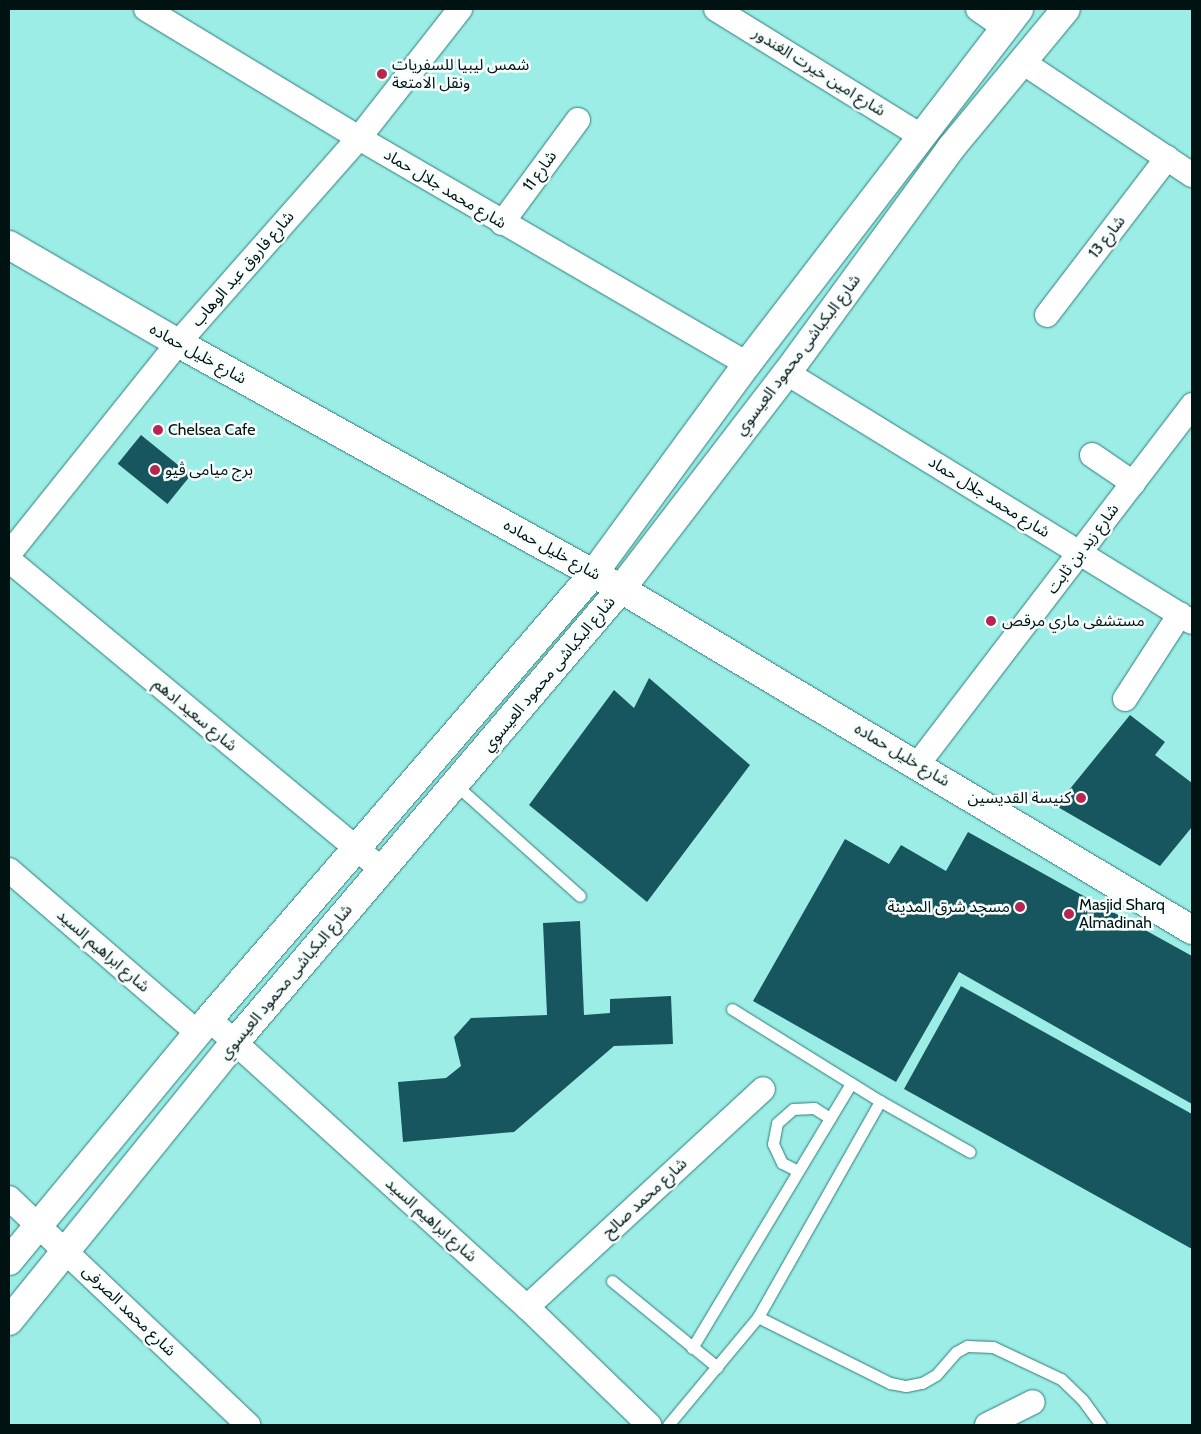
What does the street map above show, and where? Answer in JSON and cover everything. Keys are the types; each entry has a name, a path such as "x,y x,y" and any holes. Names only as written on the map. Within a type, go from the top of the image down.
{"street":[{"name":"شارع محمد جلال حماد","path":"146,9 502,223 747,364"},
{"name":"شارع فاروق عبد الوهاب","path":"9,554 178,343 359,138 460,9"},
{"name":"شارع امين خيرت الغندور","path":"716,9 921,136"},
{"path":"978,9 1012,18"},
{"name":"شارع البكباشى محمود العيسوي","path":"9,1321 236,1041 621,589 787,373 951,148 1021,61 1066,9"},
{"name":"شارع البكباشى محمود العيسوي","path":"9,1261 37,1224 203,1026 594,573 747,364 1012,18"},
{"path":"1021,61 1192,174"},
{"name":"شارع 11","path":"502,223 578,120"},
{"name":"شارع 13","path":"1047,315 1167,158"},
{"name":"شارع خليل حماده","path":"9,244 178,343 594,573 1191,926"},
{"name":"شارع محمد جلال حماد","path":"787,373 1186,618"},
{"name":"شارع زيد بن ثابت","path":"918,764 1192,405"},
{"path":"1092,455 1133,483"},
{"name":"شارع سعيد ادهم","path":"9,560 382,870"},
{"path":"1125,698 1186,618"},
{"name":"شارع ابراهيم السيد","path":"9,870 203,1026 236,1041 526,1307 649,1425"},
{"name":"شارع محمد صالح","path":"526,1307 763,1089"},
{"name":"شارع محمد الصرفى","path":"9,1198 66,1250 248,1425"},
{"path":"987,1425 1032,1402"}],"lane":[{"path":"456,785 580,896"},
{"path":"732,1009 880,1101 970,1152"},
{"path":"692,1348 851,1083"},
{"path":"668,1425 758,1317 880,1101"},
{"path":"798,1171 782,1163 773,1144 777,1123 793,1109 814,1108 830,1118"},
{"path":"612,1281 717,1367"},
{"path":"758,1317 890,1383 906,1386 922,1383 936,1375 956,1352 968,1346 993,1347 1061,1379 1082,1399 1101,1425"}],"building":[{"name":"برج ميامى ڤيو","path":"141,435 191,475 167,504 118,464"},
{"path":"649,678 750,765 647,902 529,805 614,690 634,708"},
{"path":"1130,715 1165,742 1155,755 1192,783 1192,827 1160,866 1056,806"},
{"path":"968,832 1192,956 1192,1104 959,972 896,1082 753,1001 845,839 889,864 901,845 946,871"},
{"path":"580,921 584,1015 610,1013 610,999 671,996 673,1044 614,1046 514,1132 403,1142 398,1082 446,1078 461,1066 454,1037 471,1018 547,1015 543,923"},
{"path":"961,986 1192,1114 1192,1249 904,1089"}],"place":[{"name":"شمس ليبيا للسفريات ونقل الامتعة","path":"382,74"},
{"name":"Chelsea Cafe","path":"158,430"},
{"name":"برج ميامى ڤيو","path":"155,470"},
{"name":"مستشفى ماري مرقص","path":"991,621"},
{"name":"كنيسة القديسين","path":"1081,798"},
{"name":"مسجد شرق المدينة","path":"1020,907"},
{"name":"Masjid Sharq Almadinah","path":"1069,914"}]}
